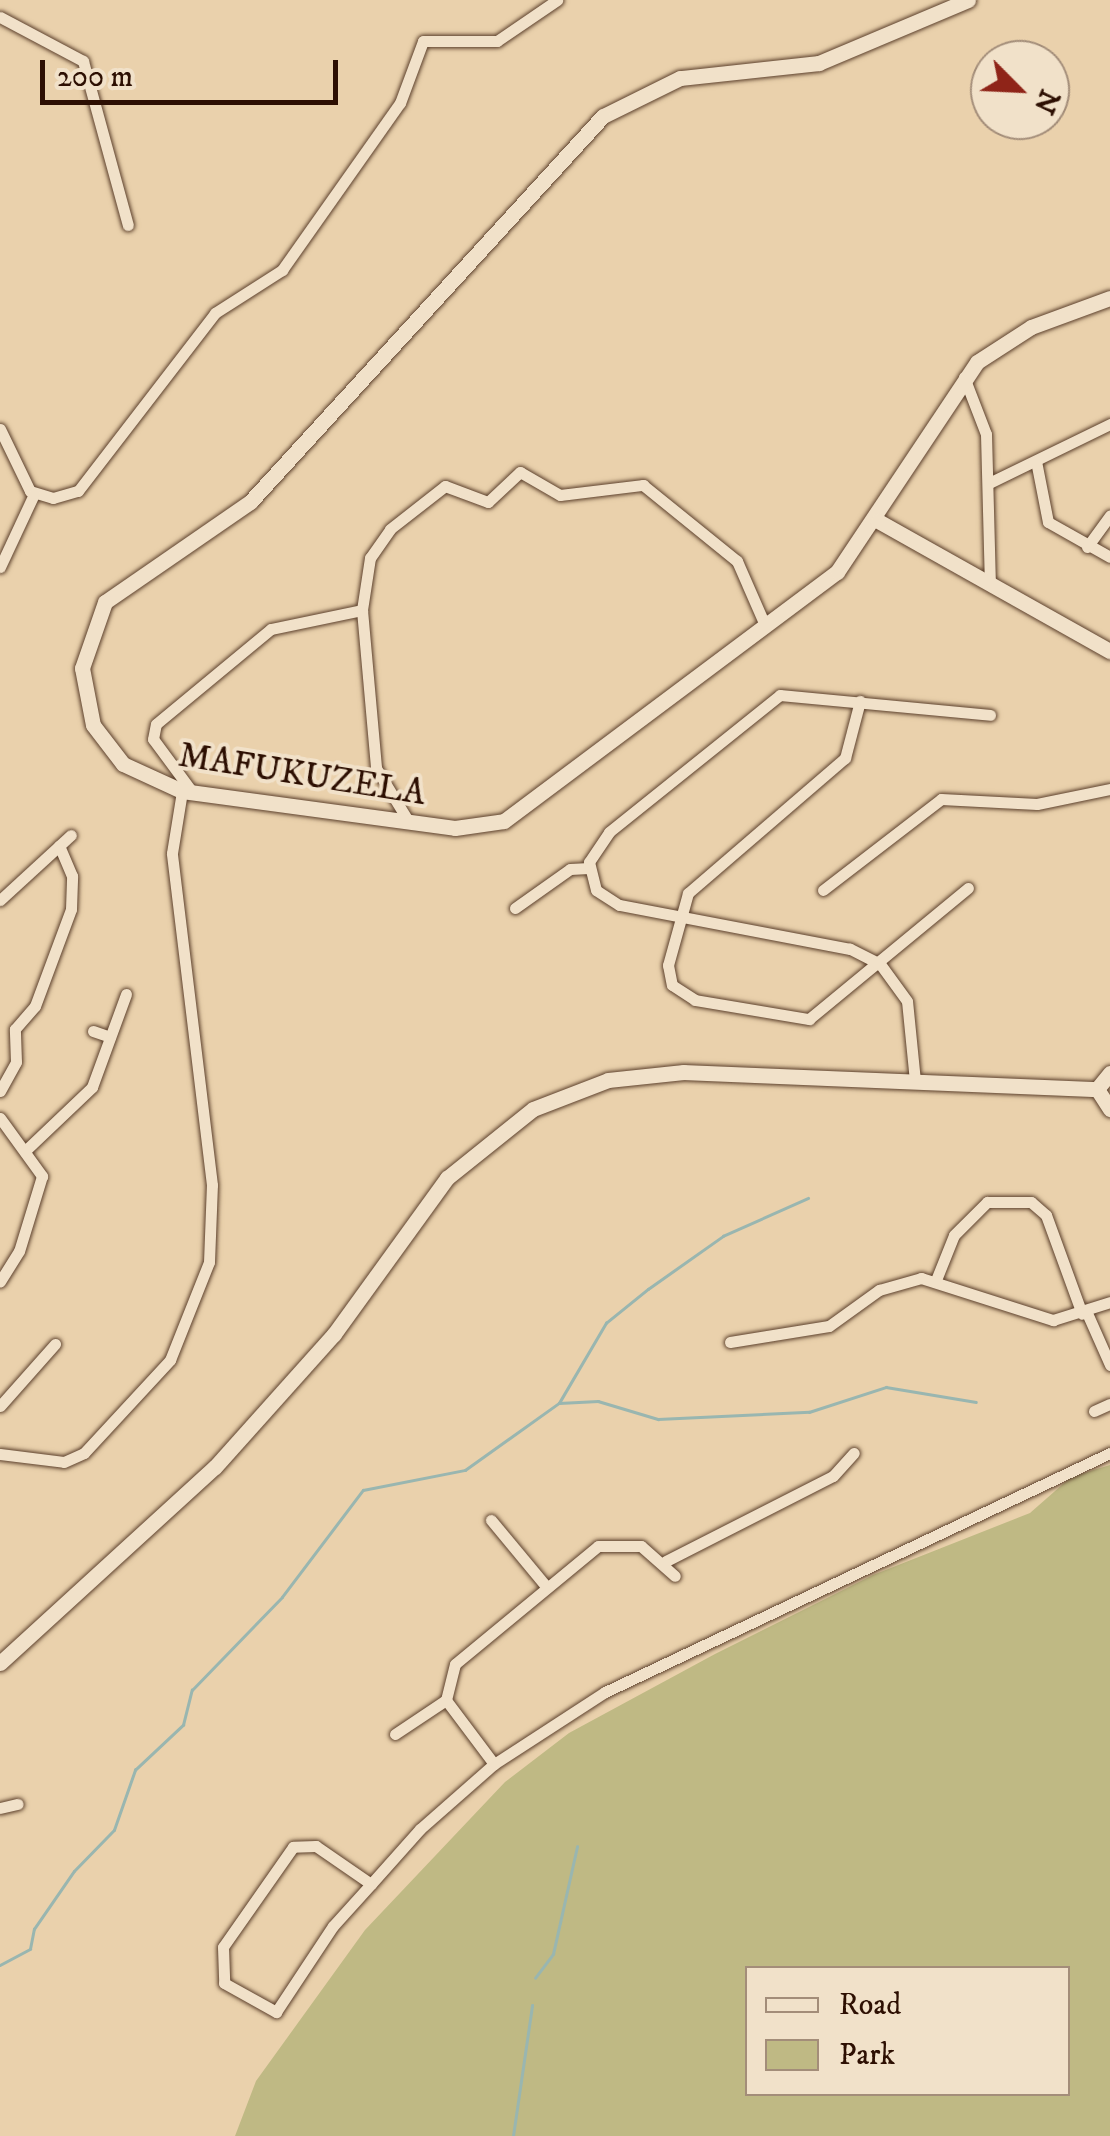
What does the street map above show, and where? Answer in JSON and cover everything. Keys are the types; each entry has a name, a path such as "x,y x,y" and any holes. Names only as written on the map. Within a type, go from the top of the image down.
{"main road":[{"name":"MAFUKUZELA","path":"968,0 820,63 680,78 602,116 250,502 120,585 87,638 84,697 93,725 123,764 187,792 409,822 479,827 531,808 664,696 837,572 878,521 964,377 1031,326 1110,298"},
{"path":"878,521 1110,651"},
{"path":"1096,1089 1110,1072"},
{"path":"0,1662 229,1452 334,1334 447,1178 508,1125 574,1091 652,1074 1096,1089"},
{"path":"1096,1089 1110,1108"}],"street":[{"path":"0,429 24,482 34,494 62,498 89,481 215,313 282,270 400,103 423,41 497,41 557,0"},
{"path":"0,17 83,61 128,225"},
{"path":"964,377 983,416 989,483 990,582"},
{"path":"989,483 1110,424"},
{"path":"1036,461 1042,512 1086,546 1110,557"},
{"path":"409,822 376,768 362,610 370,558 390,529 446,486 488,502 520,472 560,494 643,484 737,561 765,625"},
{"path":"0,567 34,494"},
{"path":"1086,546 1110,515"},
{"path":"0,1454 64,1462 84,1454 170,1360 209,1262 212,1186 172,853 187,792 153,739 156,724 271,630 362,610"},
{"path":"589,868 609,832 770,700 794,694 990,715"},
{"path":"860,701 845,758 699,883 679,916 667,972 677,992 695,1000 808,1019 880,964 968,888"},
{"path":"823,890 941,799 1047,803 1110,789"},
{"path":"0,900 71,834"},
{"path":"0,1091 16,1062 15,1028 35,1006 71,909 72,876 59,846"},
{"path":"515,908 570,869 589,868"},
{"path":"589,868 611,902 850,949 880,964 907,1001 915,1081"},
{"path":"27,1150 92,1087 126,994"},
{"path":"93,1031 110,1037"},
{"path":"0,1118 39,1164 39,1189 0,1282"},
{"path":"936,1280 954,1235 987,1202 1031,1202 1046,1214 1084,1314 1110,1365"},
{"path":"730,1342 828,1326 880,1290 936,1280 1043,1318 1084,1314 1110,1302"},
{"path":"0,1406 55,1344"},
{"path":"1094,1411 1110,1404"},
{"path":"666,1561 833,1476 854,1452"},
{"path":"371,1884 316,1846 292,1847 223,1947 224,1983 276,2012 371,1884 494,1764 606,1692 1110,1453"},
{"path":"491,1520 546,1585"},
{"path":"395,1734 446,1700 455,1664 546,1585 610,1543 640,1546 666,1561 675,1576"},
{"path":"446,1700 494,1764"},
{"path":"0,1808 18,1804"}],"green space":[{"path":"1110,1465 1110,2136 235,2136 256,2081 365,1930 505,1782 569,1733 715,1654 873,1575 1030,1513 1071,1477"}],"waterway":[{"path":"0,1965 30,1949 34,1929 74,1871 114,1830 135,1770 183,1725 192,1690 282,1597 363,1490 465,1470 559,1403 606,1323 648,1289 723,1236 808,1198"},
{"path":"559,1403 598,1401 658,1419 809,1412 886,1387 976,1402"},
{"path":"535,1978 553,1954 577,1847"},
{"path":"513,2136 532,2005"}]}
